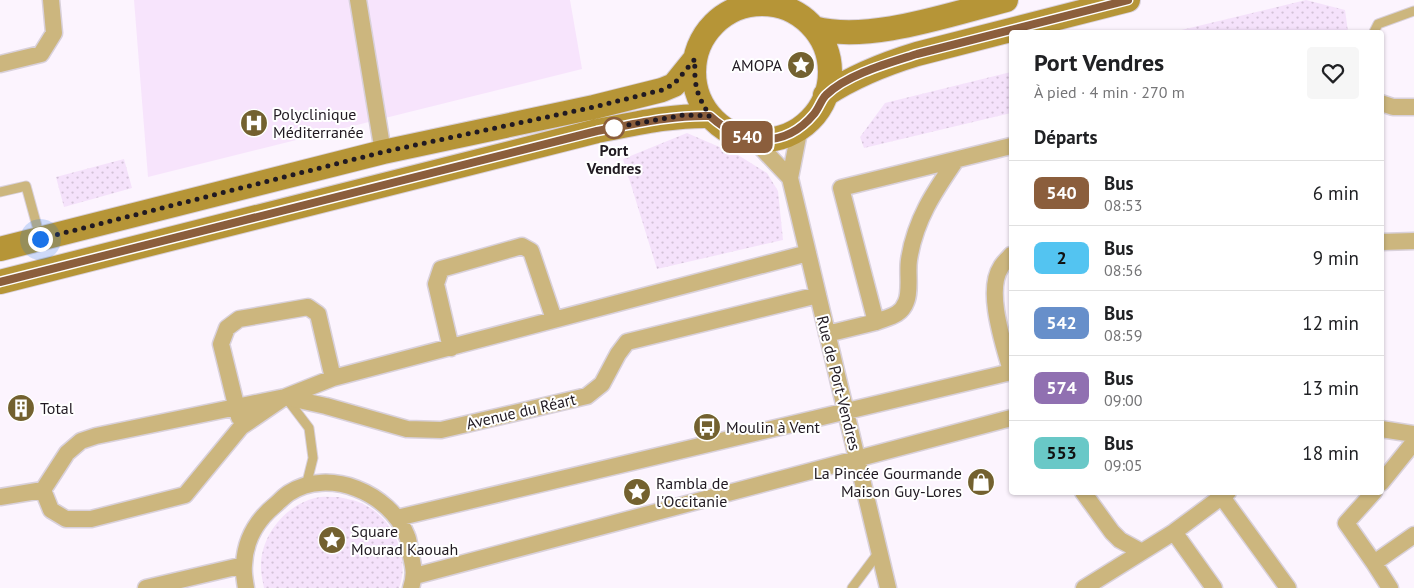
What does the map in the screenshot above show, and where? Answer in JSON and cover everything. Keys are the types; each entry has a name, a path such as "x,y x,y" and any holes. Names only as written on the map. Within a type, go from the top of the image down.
{"main road":[{"path":"814,28 831,33 865,32 920,22 1006,0"},
{"path":"1011,30 1128,0"},
{"path":"748,2 785,4 814,28 823,43 828,60 829,78 825,95 815,113 800,128 770,139 753,139 737,135 722,127 710,116 699,98 694,79 695,59 702,38 714,23 730,11 748,2"},
{"path":"825,95 857,75 888,63 1009,30"},
{"path":"0,248 383,152 594,107 662,90 674,84 695,59"},
{"path":"0,282 597,131 684,115 710,116"}],"street":[{"path":"0,64 41,54 54,33 51,0"},
{"path":"358,0 383,152"},
{"path":"1384,104 1393,107 1414,107"},
{"name":"Rue de Port-Vendres","path":"800,128 790,178 888,588"},
{"path":"753,139 790,178"},
{"path":"876,322 841,188 1009,147"},
{"path":"827,334 876,322 899,313 907,301 908,261 916,227 932,196 956,160"},
{"path":"1384,242 1414,241"},
{"path":"451,348 436,284 441,268 522,246 531,251 554,319"},
{"name":"Avenue du Réart","path":"808,254 333,378 285,397 96,436 80,441 67,453 43,490 51,510 66,519 92,519 185,495 241,427 285,397 326,406 407,430 442,430 587,396 602,384 618,354 627,342 818,295"},
{"path":"1009,257 1000,268 994,290 998,319 1009,364"},
{"path":"241,427 221,344 226,328 239,319 308,306 318,314 333,378"},
{"path":"397,518 1009,372"},
{"path":"246,588 244,565 248,540 260,518 289,493 306,486 321,484 345,485 370,494 388,508 397,518 408,537 413,582 1009,419"},
{"path":"1384,429 1414,434"},
{"path":"1384,479 1414,442"},
{"path":"0,498 43,490"},
{"path":"1084,495 1120,540 1142,552"},
{"path":"1084,588 1174,532 1225,495 1288,588"},
{"path":"1371,495 1346,523 1390,588"},
{"path":"1174,532 1214,588"},
{"path":"1374,563 1414,535"},
{"path":"146,588 244,565"}],"lane":[{"path":"1375,30 1378,24 1414,11"},
{"path":"0,192 26,186 40,239"},
{"path":"285,397 309,428 313,458 306,486"},
{"path":"852,588 880,552"}],"shaded area":[{"name":"Polyclinique Méditerranée","path":"134,0 570,0 582,69 148,177"},
{"path":"1306,0 1345,10 1348,30 1181,30"},
{"path":"1009,72 1009,113 864,148 860,137 885,103"},
{"path":"687,133 738,155 767,173 778,191 783,240 657,269 623,159"},
{"path":"124,159 132,188 64,207 56,177"},
{"name":"Square Mourad Kaouah","path":"318,497 339,497 359,502 372,509 390,527 400,550 402,563 402,576 399,588 264,588 261,571 262,556 269,534 276,524 284,515 304,502"}],"bus line":[{"name":"540","path":"1011,30 1128,0"},
{"name":"540","path":"0,282 597,131 654,120 684,115 710,116 722,127 737,135 753,139 770,139 800,128 815,113 825,95 857,75 917,54 1009,30"}],"place":[{"name":"AMOPA","path":"801,65"},
{"name":"Polyclinique Méditerranée","path":"254,123"},
{"name":"Port Vendres","path":"614,128"},
{"name":"Total","path":"21,408"},
{"name":"Moulin à Vent","path":"707,427"},
{"name":"La Pincée Gourmande Maison Guy-Lores","path":"981,482"},
{"name":"Rambla de l'Occitanie","path":"637,492"},
{"name":"Square Mourad Kaouah","path":"332,540"}],"route":[{"path":"40,239 383,152 594,107 662,90 674,84 695,59 694,79 699,98 710,116 684,115 611,128 614,128"}]}
